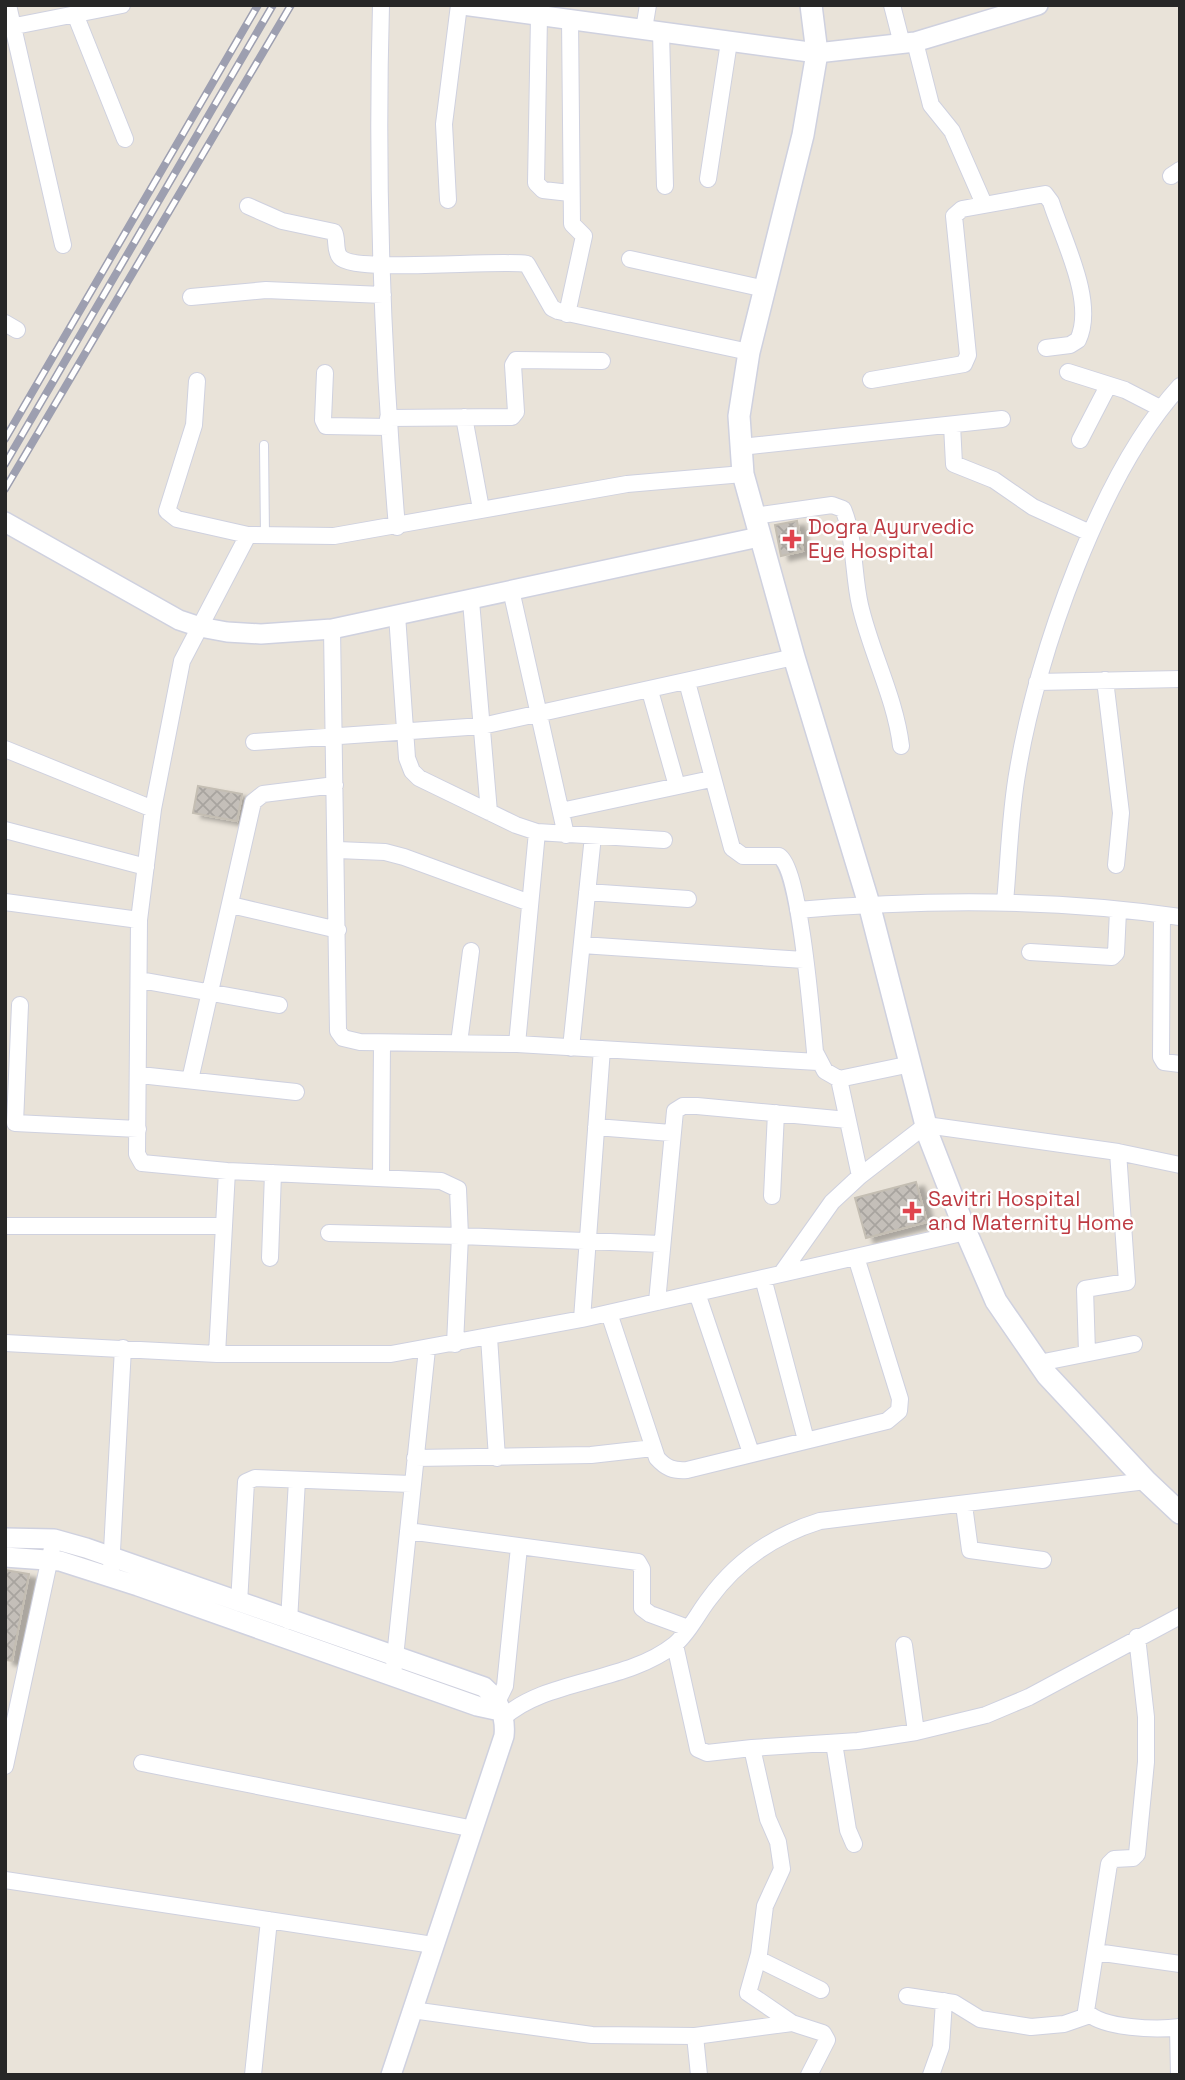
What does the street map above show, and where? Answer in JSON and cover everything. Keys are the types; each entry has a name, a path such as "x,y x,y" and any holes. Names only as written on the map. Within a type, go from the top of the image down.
{"main road":[{"path":"811,5 817,52 803,135 749,352 738,416 743,474 794,657 869,904 926,1125 966,1232 996,1301 1038,1363 1146,1482 1172,1497 1180,1513"}],"street":[{"path":"8,5 8,28 63,245"},
{"path":"8,28 50,12 75,15 122,5"},
{"path":"381,5 377,136 388,422 397,527"},
{"path":"448,200 444,124 461,5 554,14 729,42 817,52 909,43 1038,5"},
{"path":"648,5 653,30 665,186"},
{"path":"892,5 931,105 952,131 984,204"},
{"path":"554,14 572,225 584,236 567,314"},
{"path":"554,14 536,183 543,190 570,193"},
{"path":"75,15 125,139"},
{"path":"708,179 729,42"},
{"path":"871,380 959,366 967,361 954,216 962,209 1045,194 1051,202 1081,290 1084,321 1082,333 1075,344 1046,348"},
{"path":"248,206 282,221 329,230 336,235 338,253 344,260 382,265 527,264 552,308 567,314 749,352"},
{"path":"630,259 765,289"},
{"path":"191,297 266,290 383,295"},
{"path":"325,373 323,420 326,426 515,415 513,365 516,360 602,361"},
{"path":"1068,372 1125,390 1160,408"},
{"path":"197,381 194,425 167,511 177,519 248,535 334,536 397,527 481,509 627,484 743,474"},
{"path":"1080,440 1108,386"},
{"path":"1005,902 1017,771 1037,682 1090,533 1160,408 1180,386"},
{"path":"464,417 481,509"},
{"path":"741,447 1002,419"},
{"path":"952,425 954,464 993,480 1033,507 1090,533"},
{"path":"5,523 179,620 227,632 261,634 332,629 471,601 832,505 843,509 860,604 872,651 896,710 901,746"},
{"path":"248,535 182,661 153,809 139,920 140,1075 137,1154 142,1163 228,1171 449,1182 458,1189 460,1198 455,1344"},
{"path":"511,590 566,835"},
{"path":"471,601 489,812"},
{"path":"397,615 404,731 412,771 489,812 537,832 664,840"},
{"path":"332,629 338,850 338,1031 342,1038 350,1042 517,1044 818,1062"},
{"path":"254,742 482,726 650,691 794,657"},
{"path":"1037,682 1180,679"},
{"path":"1105,680 1121,813 1116,865"},
{"path":"687,682 711,779 734,852 743,856 783,858 798,910 818,1062 831,1076 839,1079 911,1065"},
{"path":"650,691 677,786"},
{"path":"5,749 153,809"},
{"path":"561,811 711,779"},
{"path":"191,1080 253,802 258,796 335,785"},
{"path":"5,830 146,867"},
{"path":"517,1044 537,832"},
{"path":"571,1048 593,836"},
{"path":"338,850 385,852 404,857 530,902"},
{"path":"587,892 688,899"},
{"path":"5,902 139,920"},
{"path":"798,910 869,904 1005,902 1180,918"},
{"path":"231,905 338,930"},
{"path":"1030,952 1112,957 1116,948 1118,911"},
{"path":"1162,915 1161,1057 1164,1062 1180,1063"},
{"path":"582,945 804,960"},
{"path":"459,1044 471,951"},
{"path":"140,979 279,1005"},
{"path":"20,1005 10,1122 138,1129"},
{"path":"381,1177 382,1042"},
{"path":"582,1319 602,1049"},
{"path":"140,1075 296,1092"},
{"path":"839,1079 860,1176"},
{"path":"657,1302 675,1111 683,1106 848,1120"},
{"path":"772,1196 776,1114"},
{"path":"781,1274 810,1229 860,1176 926,1125 1118,1152 1180,1166"},
{"path":"596,1127 671,1133"},
{"path":"1087,1353 1085,1289 1127,1282 1118,1152"},
{"path":"216,1354 228,1171"},
{"path":"270,1258 273,1172"},
{"path":"5,1226 224,1226"},
{"path":"5,1343 216,1354 352,1356 427,1349 582,1319 966,1232"},
{"path":"329,1233 661,1244"},
{"path":"609,1313 653,1448 664,1466 675,1471 887,1421 899,1411 900,1399 856,1257"},
{"path":"763,1278 806,1440"},
{"path":"697,1293 751,1453"},
{"path":"489,1337 497,1458"},
{"path":"1038,1363 1134,1344"},
{"path":"112,1568 122,1348"},
{"path":"393,1678 427,1349"},
{"path":"415,1458 591,1455 653,1448"},
{"path":"239,1603 246,1482 255,1478 411,1484"},
{"path":"289,1620 298,1480"},
{"path":"5,1538 54,1539 112,1568 393,1678 499,1711 605,1677 654,1657 675,1644 734,1568 787,1531 820,1521 1146,1482"},
{"path":"964,1505 970,1550 1043,1560"},
{"path":"408,1531 638,1562 642,1569 642,1608 650,1614 688,1628"},
{"path":"5,1766 13,1683 54,1539"},
{"path":"499,1711 505,1686 519,1547"},
{"path":"5,1557 50,1559 112,1568 239,1603 484,1687 499,1711 504,1737 391,2075"},
{"path":"675,1644 698,1749 707,1753 834,1743 916,1732 986,1715 1029,1696 1180,1616"},
{"path":"1090,2015 1086,2004 1109,1864 1114,1859 1133,1858 1137,1854 1146,1762 1146,1717 1137,1637"},
{"path":"904,1645 916,1732"},
{"path":"834,1743 848,1830 854,1844"},
{"path":"752,1748 768,1819 778,1842 782,1869 765,1906 758,1959 748,1993 792,2023"},
{"path":"142,1763 474,1829"},
{"path":"5,1880 433,1945"},
{"path":"253,2075 270,1920"},
{"path":"1096,1952 1180,1964"},
{"path":"758,1959 821,1990"},
{"path":"907,1996 960,2005 980,2019 1031,2027 1065,2024 1090,2015 1140,2027 1179,2027 1179,2075"},
{"path":"931,2075 941,2047 944,2001"},
{"path":"412,2010 592,2035 695,2036 792,2023 808,2026 826,2036 809,2075"},
{"path":"695,2036 699,2075"}],"lane":[{"path":"264,445 265,536"}],"building":[{"path":"797,521 803,551 781,556 775,525"},
{"path":"198,786 242,794 237,821 193,813"},
{"path":"916,1182 927,1222 866,1238 855,1198"},
{"path":"5,1570 29,1574 12,1661 5,1660"}],"railway":[{"path":"5,439 258,5"},
{"path":"5,464 273,5"},
{"path":"5,489 291,5"}],"place":[{"name":"Dogra Ayurvedic Eye Hospital","path":"792,539"},
{"name":"Savitri Hospital and Maternity Home","path":"912,1211"}]}
